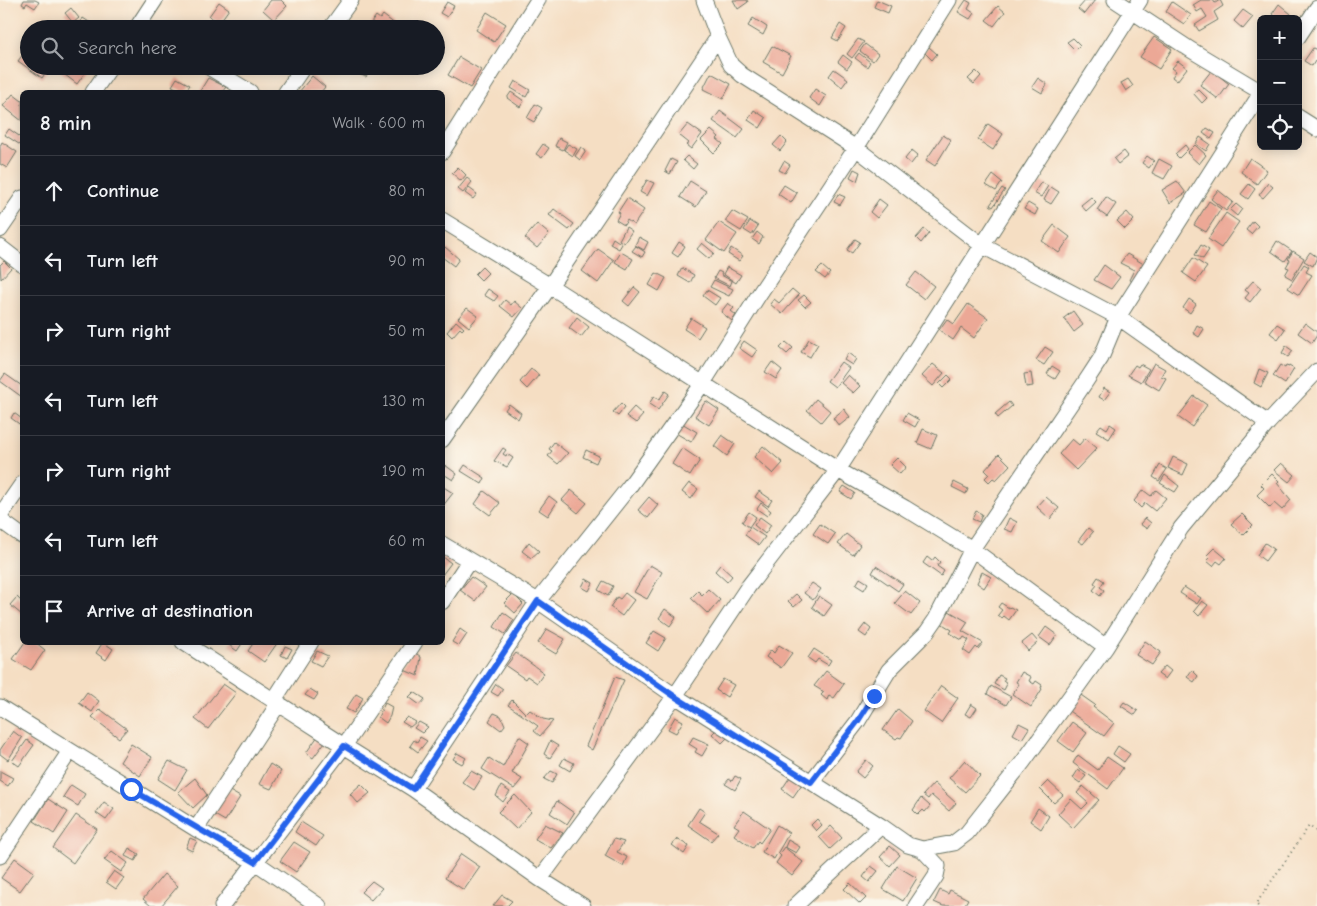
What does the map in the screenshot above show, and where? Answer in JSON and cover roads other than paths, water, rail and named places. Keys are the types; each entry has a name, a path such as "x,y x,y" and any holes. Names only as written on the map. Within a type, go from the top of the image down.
{"street":[{"path":"147,20 155,0"},
{"path":"337,20 351,0"},
{"path":"445,147 538,0"},
{"path":"704,0 731,65 742,75 856,148 983,246 1118,317 1268,423"},
{"path":"413,789 538,601 630,488 703,384 758,296 856,148 948,0"},
{"path":"1115,0 1136,6 1191,50 1257,90"},
{"path":"540,879 674,696 743,594 838,470 1136,6"},
{"path":"1302,30 1317,8"},
{"path":"445,436 550,286 718,37"},
{"path":"94,90 105,75"},
{"path":"222,75 247,90"},
{"path":"287,90 298,75"},
{"path":"811,782 858,721 889,670 927,632 936,619 972,549 1101,358 1118,317 1257,98"},
{"path":"1302,120 1317,129"},
{"path":"0,230 6,209 20,199"},
{"path":"445,222 550,286 838,470 972,549 1106,648"},
{"path":"0,247 20,262"},
{"path":"445,546 538,601 674,696 881,826 908,845 922,849 954,843 967,833 1023,762 1106,648 1181,528 1268,423 1317,371"},
{"path":"20,487 0,518 20,534"},
{"path":"445,598 470,561"},
{"path":"188,645 413,789 540,879 583,906"},
{"path":"196,829 276,702 308,645"},
{"path":"222,906 344,746 413,645"},
{"path":"0,707 196,829 255,862 319,906"},
{"path":"0,856 70,751"},
{"path":"799,905 881,826"},
{"path":"916,906 936,876 938,866 922,849"}]}
